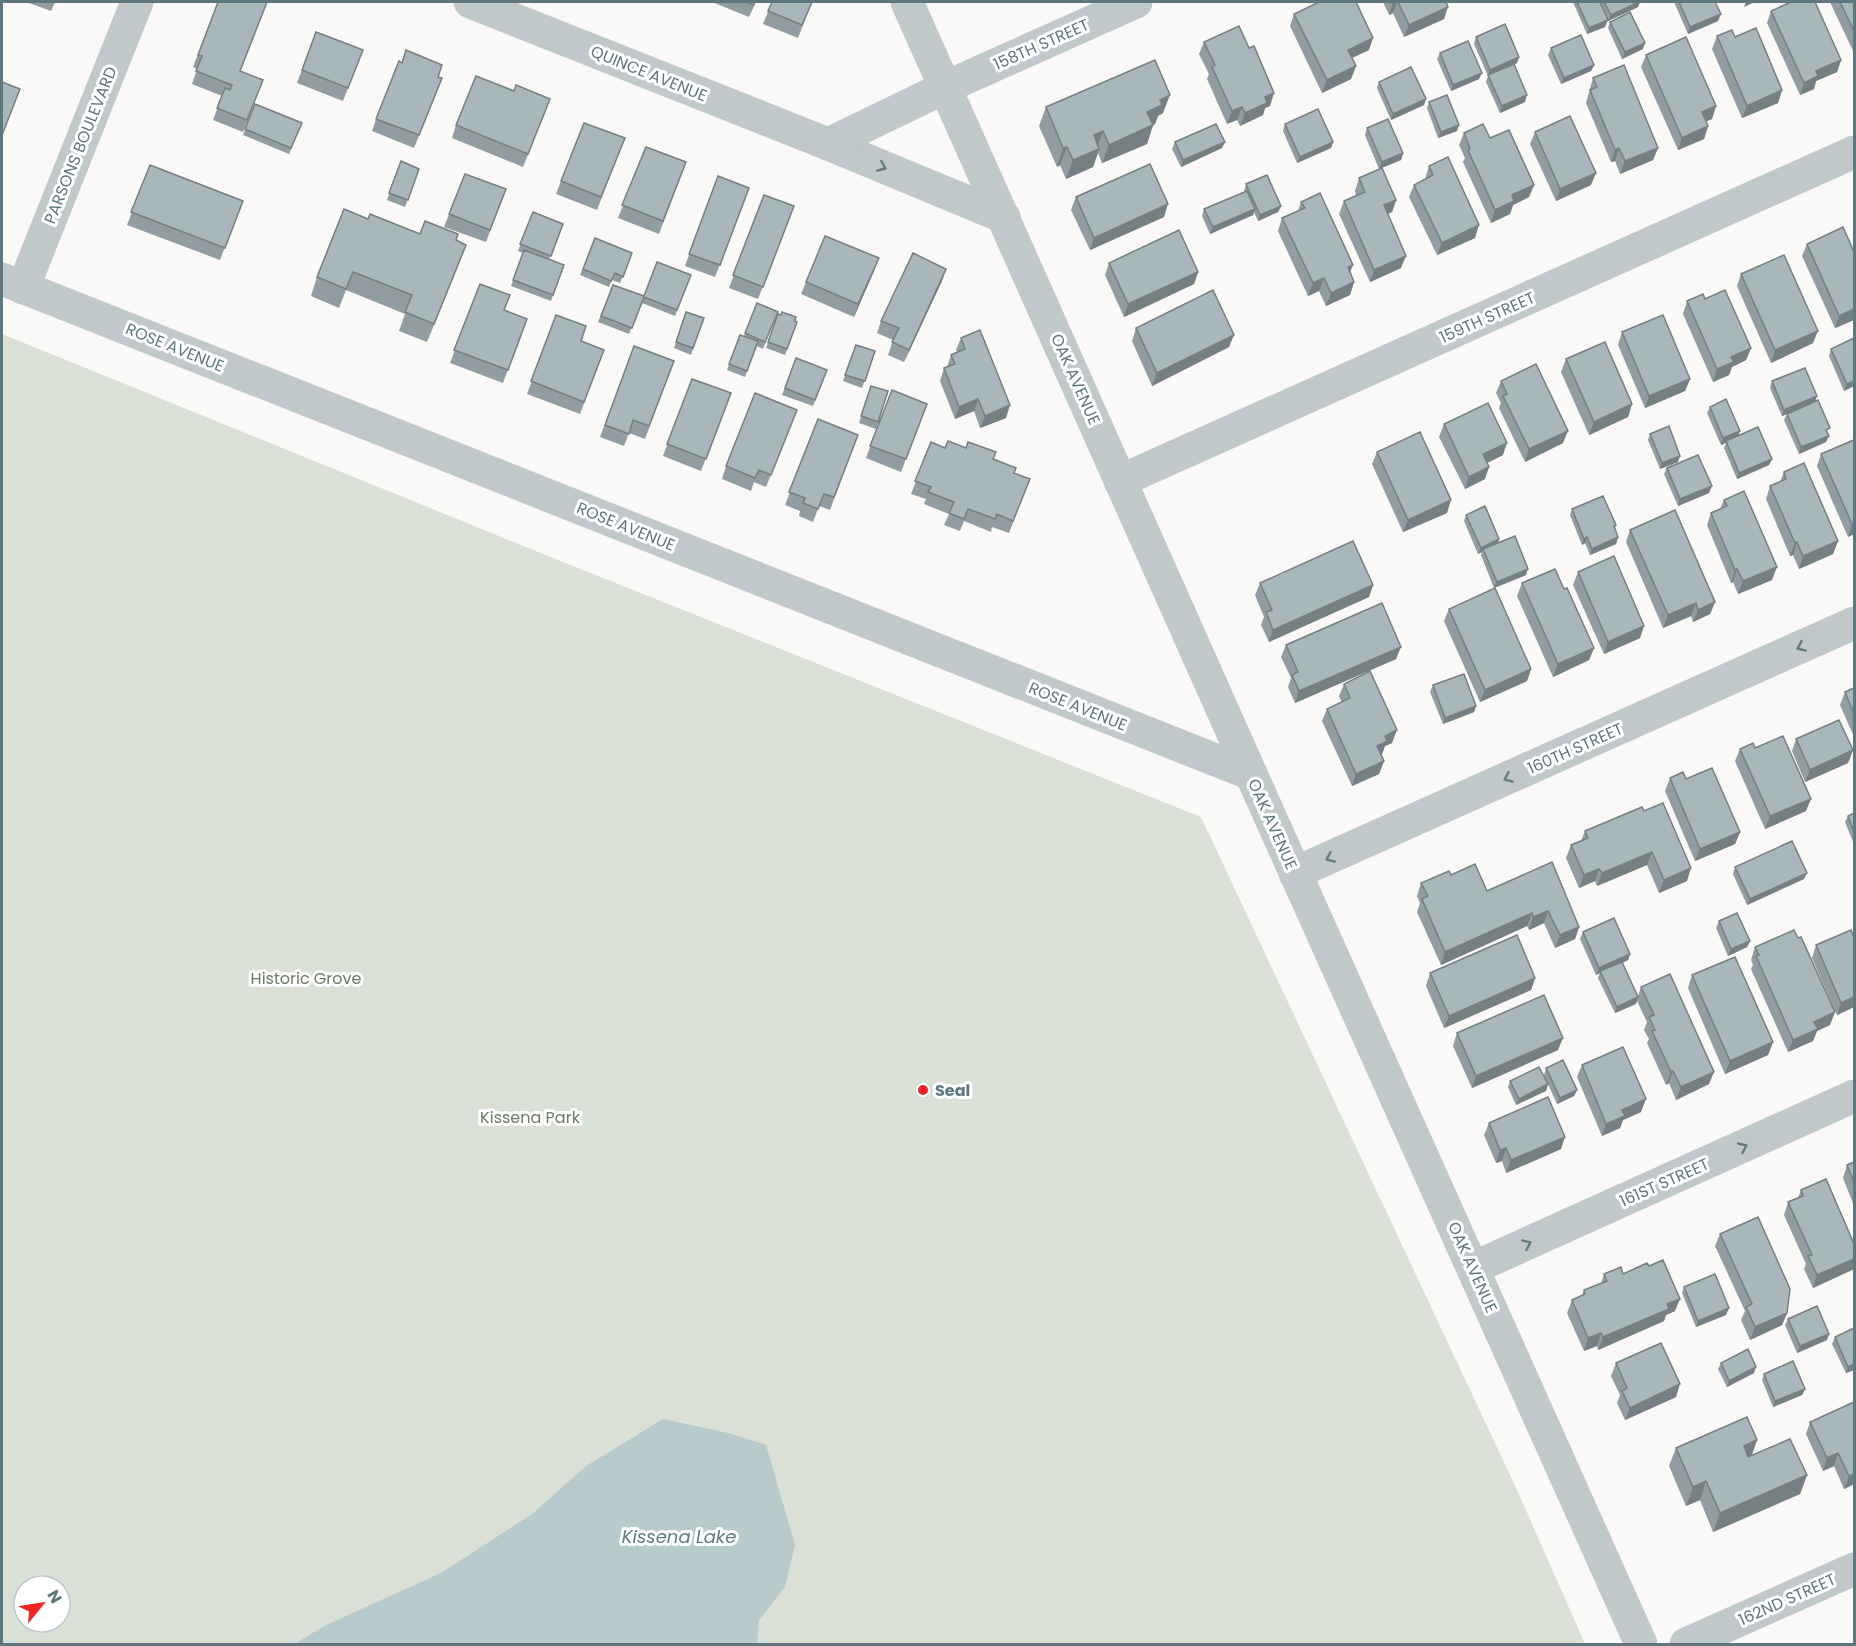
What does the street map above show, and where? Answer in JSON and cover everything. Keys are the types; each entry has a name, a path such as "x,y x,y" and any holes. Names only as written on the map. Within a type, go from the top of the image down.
{"street":[{"name":"PARSONS BOULEVARD","path":"12,284 137,2"},
{"name":"QUINCE AVENUE","path":"470,2 828,144 1004,217"},
{"name":"OAK AVENUE","path":"908,2 1641,1644"},
{"name":"158TH STREET","path":"946,87 1136,2"},
{"path":"828,144 946,87"},
{"name":"159TH STREET","path":"1120,481 1854,152"},
{"name":"ROSE AVENUE","path":"12,284 1251,774"},
{"name":"160TH STREET","path":"1295,873 1854,623"},
{"name":"161ST STREET","path":"1473,1268 1854,1096"},
{"name":"162ND STREET","path":"1686,1644 1854,1569"}],"green space":[{"name":"Kissena Park","path":"2,334 563,562 1201,817 1518,1492 1585,1644 2,1644"}],"water":[{"name":"Kissena Lake","path":"663,1419 728,1433 766,1445 795,1545 785,1587 759,1620 757,1644 294,1644 326,1625 441,1573 532,1514 586,1466"}],"building":[{"path":"218,2 267,2 240,71 263,80 247,120 217,108 225,88 230,90 232,85 196,71 202,56 198,55"},
{"path":"772,2 812,2 802,25 768,11"},
{"path":"1319,2 1356,2 1373,38 1348,50 1356,66 1327,80 1294,14"},
{"path":"1398,2 1446,2 1448,7 1409,25"},
{"path":"1577,2 1600,2 1608,20 1589,28"},
{"path":"1604,2 1639,2 1611,15"},
{"path":"1679,2 1715,2 1721,14 1690,27"},
{"path":"1791,2 1815,2 1841,60 1816,71 1818,76 1804,83 1771,11"},
{"path":"1840,2 1854,2 1854,31"},
{"path":"1630,12 1645,43 1625,52 1610,22"},
{"path":"1505,24 1519,57 1490,70 1476,37"},
{"path":"1239,26 1249,48 1254,46 1274,93 1265,97 1267,103 1245,113 1242,107 1232,111 1212,67 1215,65 1204,42"},
{"path":"1756,28 1782,90 1747,106 1717,36 1732,30 1735,37"},
{"path":"316,32 363,50 348,88 302,70"},
{"path":"1581,35 1594,65 1564,78 1551,48"},
{"path":"1686,37 1716,106 1702,112 1708,126 1682,138 1646,55"},
{"path":"1468,41 1482,73 1453,85 1440,53"},
{"path":"406,50 442,65 438,77 442,78 419,135 376,119 399,61 402,63"},
{"path":"1155,60 1170,95 1160,100 1162,105 1147,112 1153,125 1109,145 1103,131 1094,135 1099,149 1073,160 1067,147 1063,148 1046,107"},
{"path":"1514,64 1527,95 1502,106 1488,75"},
{"path":"1624,65 1658,148 1625,161 1619,148 1615,150 1590,90 1597,87 1593,78"},
{"path":"1411,67 1426,99 1393,114 1379,82"},
{"path":"476,76 514,91 516,85 550,99 528,154 456,125"},
{"path":"2,82 20,89 2,135"},
{"path":"1447,95 1459,125 1441,132 1429,102"},
{"path":"255,104 302,123 291,148 245,129"},
{"path":"1318,109 1333,142 1300,157 1285,124"},
{"path":"1570,116 1596,173 1560,189 1535,132"},
{"path":"1388,119 1403,153 1382,162 1367,128"},
{"path":"584,123 625,138 601,197 561,181"},
{"path":"1216,124 1225,142 1183,160 1175,142"},
{"path":"1483,124 1490,138 1509,130 1534,185 1512,195 1514,201 1495,210 1468,150 1470,148 1464,133"},
{"path":"646,147 686,162 663,221 622,205"},
{"path":"1448,157 1479,225 1442,243 1414,185 1433,175 1429,166"},
{"path":"401,161 419,169 408,200 389,193"},
{"path":"1150,164 1168,204 1094,238 1076,197"},
{"path":"150,165 243,201 225,248 131,212"},
{"path":"1382,168 1396,200 1384,205 1406,256 1374,270 1344,201 1365,192 1359,178"},
{"path":"465,174 506,189 490,230 449,214"},
{"path":"1267,175 1281,206 1260,215 1246,184"},
{"path":"718,176 749,188 720,265 689,254"},
{"path":"1247,191 1255,209 1213,227 1204,209"},
{"path":"1320,193 1353,265 1348,267 1354,282 1331,293 1324,278 1313,283 1282,218 1305,208 1301,202"},
{"path":"764,195 794,206 763,287 733,275"},
{"path":"344,209 368,219 370,214 420,234 425,221 458,234 456,240 466,245 434,324 405,312 412,295 353,272 346,289 317,277"},
{"path":"533,212 563,224 551,256 520,244"},
{"path":"1843,227 1854,252 1854,309 1839,316 1807,244"},
{"path":"1179,230 1198,272 1128,304 1109,263"},
{"path":"825,236 879,258 858,304 806,282"},
{"path":"595,238 632,253 623,277 615,273 611,281 583,269"},
{"path":"524,250 564,265 553,295 513,280"},
{"path":"913,253 946,269 909,350 892,342 899,328 881,321"},
{"path":"1784,255 1818,331 1775,350 1741,274"},
{"path":"657,262 691,275 677,310 644,297 632,328 601,316 613,285 644,296"},
{"path":"480,284 510,295 504,310 527,319 508,370 454,350"},
{"path":"1213,290 1234,335 1157,373 1136,328"},
{"path":"1725,290 1751,348 1731,357 1734,362 1717,369 1687,301 1703,294 1705,299"},
{"path":"757,303 778,312 765,342 745,333"},
{"path":"686,312 704,318 693,348 676,342"},
{"path":"782,312 796,317 797,322 787,349 768,342 778,314 781,315"},
{"path":"556,315 586,326 581,341 604,350 584,402 531,381"},
{"path":"1663,315 1690,379 1649,396 1622,332"},
{"path":"980,330 1010,405 985,416 978,399 959,407 944,368 955,364 951,355 965,349 961,338"},
{"path":"740,335 758,341 747,371 729,364"},
{"path":"1854,338 1854,381 1847,384 1831,349"},
{"path":"1605,342 1632,404 1594,422 1566,359"},
{"path":"856,345 875,351 865,381 845,375"},
{"path":"634,346 674,361 649,426 633,420 629,434 605,425"},
{"path":"796,358 827,370 815,400 785,388"},
{"path":"1536,364 1568,431 1529,449 1503,396 1507,394 1501,381"},
{"path":"1805,368 1817,396 1784,410 1772,381"},
{"path":"692,379 731,393 706,459 667,444"},
{"path":"871,386 888,391 878,422 861,416"},
{"path":"892,390 927,404 906,459 870,446"},
{"path":"755,393 797,410 771,475 759,470 755,478 726,466"},
{"path":"1726,399 1740,431 1723,438 1710,407"},
{"path":"1818,400 1830,428 1826,430 1829,436 1801,447 1787,414"},
{"path":"1488,403 1507,443 1483,454 1489,467 1469,477 1444,424"},
{"path":"818,419 858,435 834,497 824,494 818,509 803,503 805,498 789,492"},
{"path":"1669,426 1680,456 1662,463 1650,434"},
{"path":"1758,427 1772,459 1739,473 1726,441"},
{"path":"1420,432 1451,500 1408,520 1377,452"},
{"path":"1854,440 1854,523 1852,524 1821,454"},
{"path":"948,441 966,448 968,442 996,452 993,459 1016,468 1014,473 1030,479 1013,521 997,514 995,519 968,509 964,519 949,513 954,502 928,492 931,487 915,481 931,442 945,448"},
{"path":"1698,455 1712,486 1680,499 1667,468"},
{"path":"1804,463 1838,541 1803,556 1770,486 1786,479 1784,472"},
{"path":"1744,491 1777,567 1743,581 1737,569 1735,570 1711,513 1727,506 1724,500"},
{"path":"1603,496 1616,525 1614,526 1618,537 1592,549 1587,537 1584,539 1572,509"},
{"path":"1485,506 1499,539 1481,548 1466,515"},
{"path":"1675,510 1715,602 1698,610 1696,603 1668,615 1630,530"},
{"path":"1515,536 1528,569 1497,582 1483,549"},
{"path":"1353,541 1373,585 1273,630 1266,612 1272,610 1260,583"},
{"path":"1614,556 1644,626 1608,642 1578,572"},
{"path":"1555,569 1564,589 1567,588 1594,648 1558,664 1522,583"},
{"path":"1495,588 1531,669 1485,690 1449,609"},
{"path":"1382,603 1401,647 1299,691 1292,675 1298,672 1286,645"},
{"path":"1370,671 1397,730 1385,736 1387,741 1377,746 1384,761 1356,774 1327,709 1350,698 1344,684"},
{"path":"1464,674 1476,706 1445,718 1433,685"},
{"path":"1854,688 1854,714 1845,692"},
{"path":"1839,720 1853,750 1810,770 1796,739"},
{"path":"1783,736 1811,799 1770,816 1740,749 1753,743 1755,748"},
{"path":"1712,768 1740,832 1700,849 1670,778 1683,772 1686,779"},
{"path":"1663,803 1691,868 1664,880 1652,852 1602,873 1599,869 1584,875 1571,845 1588,838 1585,831 1642,807 1644,811"},
{"path":"1854,813 1854,832 1848,816"},
{"path":"1792,841 1807,873 1750,899 1735,867"},
{"path":"1552,862 1579,927 1560,935 1548,911 1533,917 1532,913 1445,952 1422,899 1428,896 1421,883 1449,871 1451,875 1475,864 1487,891"},
{"path":"1737,913 1750,941 1731,949 1719,921"},
{"path":"1614,918 1630,954 1599,968 1583,932"},
{"path":"1794,930 1798,938 1801,937 1835,1012 1814,1022 1818,1029 1793,1040 1756,956 1759,955 1755,947"},
{"path":"1851,930 1854,938 1854,997 1841,1003 1816,945"},
{"path":"1517,935 1535,978 1449,1016 1430,973"},
{"path":"1735,957 1773,1042 1730,1061 1692,975"},
{"path":"1622,962 1638,997 1617,1007 1600,971"},
{"path":"1670,974 1714,1072 1681,1087 1673,1071 1671,1072 1652,1031 1655,1030 1649,1017 1654,1015 1641,987"},
{"path":"1544,995 1563,1038 1476,1076 1457,1033"},
{"path":"1623,1047 1646,1099 1622,1110 1625,1116 1606,1124 1582,1065"},
{"path":"1563,1060 1577,1090 1560,1098 1546,1068"},
{"path":"1539,1067 1548,1084 1519,1099 1510,1081"},
{"path":"1548,1097 1565,1137 1511,1160 1506,1148 1500,1150 1489,1123"},
{"path":"1854,1162 1854,1182 1847,1165"},
{"path":"1826,1179 1854,1244 1854,1259 1817,1275 1808,1256 1812,1255 1788,1202 1803,1196 1801,1190"},
{"path":"1758,1217 1790,1289 1787,1313 1755,1327 1746,1307 1752,1304 1720,1234"},
{"path":"1663,1260 1680,1299 1667,1304 1669,1309 1603,1337 1601,1333 1588,1338 1572,1300 1585,1294 1584,1290 1607,1281 1604,1274 1621,1267 1623,1274 1647,1263 1649,1266"},
{"path":"1715,1274 1729,1308 1698,1321 1684,1287"},
{"path":"1817,1306 1829,1334 1800,1346 1788,1319"},
{"path":"1854,1328 1854,1364 1848,1367 1835,1337"},
{"path":"1661,1343 1680,1384 1630,1408 1622,1391 1627,1388 1616,1363"},
{"path":"1748,1349 1756,1367 1729,1381 1721,1363"},
{"path":"1793,1361 1805,1389 1775,1401 1764,1374"},
{"path":"1854,1402 1854,1474 1849,1476 1838,1453 1827,1458 1810,1422"},
{"path":"1747,1417 1757,1440 1744,1446 1748,1457 1790,1439 1807,1475 1720,1513 1706,1481 1693,1487 1676,1448"}],"place":[{"name":"Seal","path":"923,1090"}],"park label":[{"name":"Historic Grove","path":"306,978"}]}
